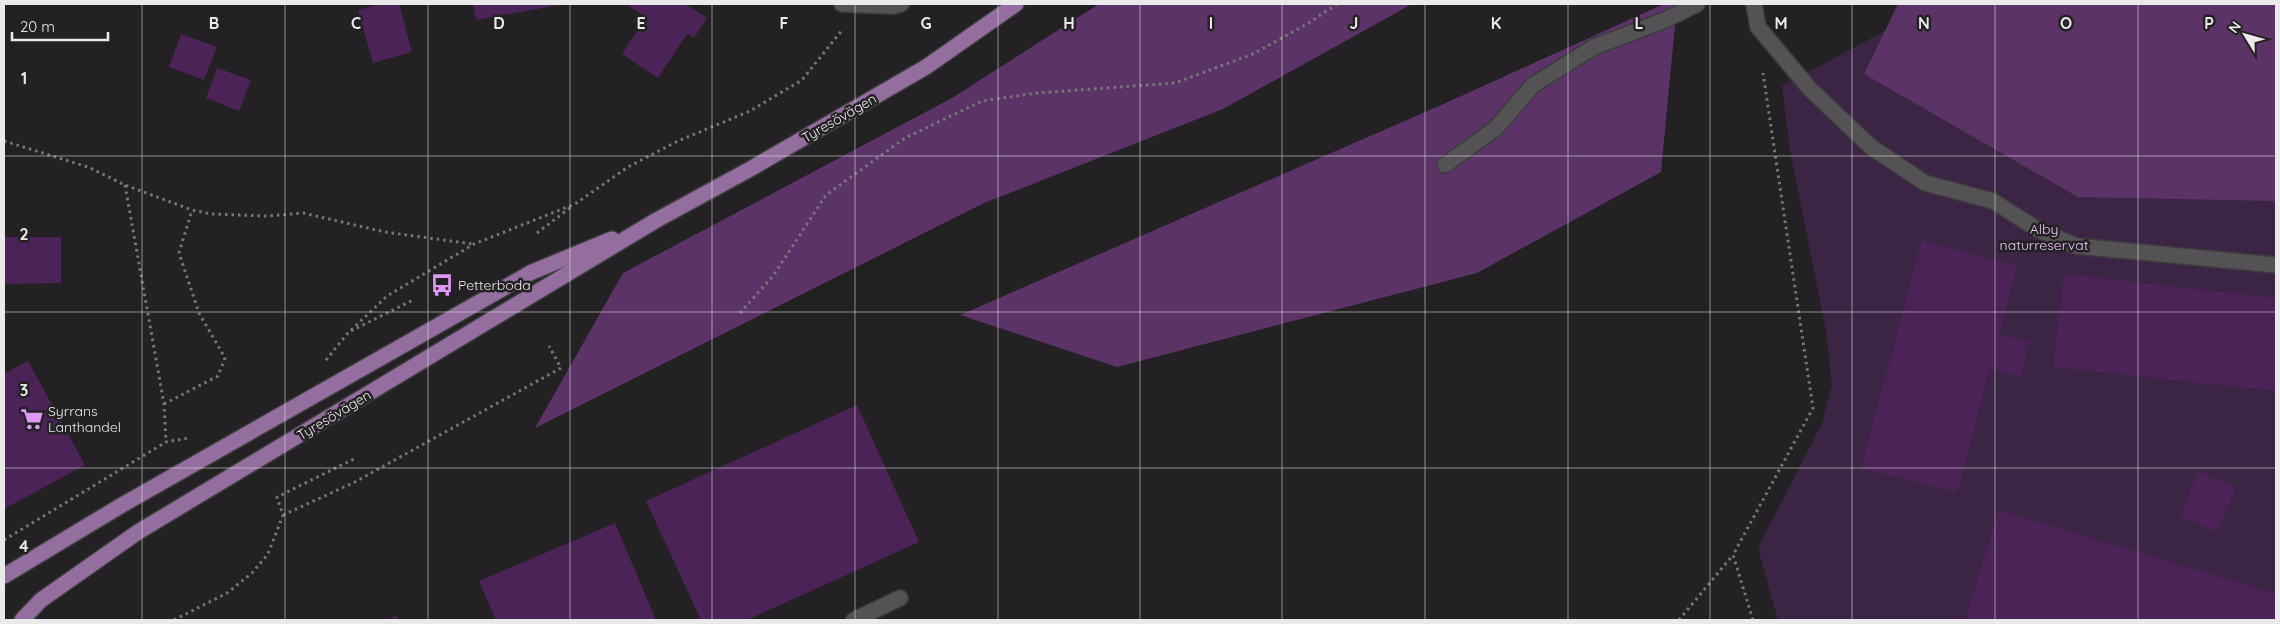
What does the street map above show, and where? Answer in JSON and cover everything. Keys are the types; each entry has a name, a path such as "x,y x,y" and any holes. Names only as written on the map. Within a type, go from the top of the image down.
{"main road":[{"name":"Tyresövägen","path":"22,620 41,600 138,532 655,221 752,168 926,68 1016,4"},
{"name":"Tyresövägen","path":"4,576 122,505 532,272 655,221"}],"street":[{"path":"842,4 863,6 901,4"},
{"path":"1445,165 1496,128 1533,85 1594,47 1665,20 1697,4"},
{"path":"1754,4 1758,27 1810,89 1871,147 1925,183 1993,201 2037,229 2076,246 2276,265"},
{"path":"854,620 900,598"}],"path":[{"path":"740,313 774,276 826,195 905,138 982,101 1037,92 1175,83 1253,54 1307,24 1337,4"},
{"path":"538,233 575,204 628,167 678,141 750,111 802,80 863,6"},
{"path":"1679,620 1733,556 1813,408 1758,27"},
{"path":"4,141 88,167 125,185 192,210 211,214 258,216 304,213 385,232 474,244"},
{"path":"125,185 164,404 166,442"},
{"path":"323,363 347,334 387,296 474,244 575,204"},
{"path":"164,404 218,376 225,358 199,313 179,253 192,210"},
{"path":"347,334 416,299"},
{"path":"283,515 353,483 561,368 549,346"},
{"path":"4,540 166,442 194,436"},
{"path":"174,620 227,593 252,573 268,554 283,515 278,497 356,458"},
{"path":"1733,556 1753,620"}],"green space":[{"name":"Alby naturreservat","path":"1935,4 2276,4 2276,620 1778,620 1760,556 1759,546 1822,423 1832,385 1826,332 1789,144 1782,86"}],"shaded area":[{"path":"1099,4 1412,4 1223,109 984,203 535,428 623,273 952,98"},
{"path":"1664,4 1677,4 1661,172 1477,273 1117,367 960,315 1448,102"},
{"path":"1898,4 2276,4 2276,201 2078,197 1864,74"}],"building":[{"path":"380,4 399,4 412,52 373,63 358,10"},
{"path":"473,4 559,4 559,5 476,20"},
{"path":"630,4 686,4 707,18 694,38 687,34 658,78 622,54 646,17 629,6"},
{"path":"181,34 217,47 204,80 169,67"},
{"path":"217,68 251,80 239,111 206,98"},
{"path":"4,237 61,237 61,283 4,284"},
{"path":"1922,240 2017,266 1999,334 2029,342 2020,377 1990,369 1957,493 1861,468"},
{"path":"2064,274 2276,298 2276,391 2053,367"},
{"name":"Syrrans Lanthandel","path":"28,361 85,465 4,509 4,374"},
{"path":"857,405 919,542 747,620 701,620 646,501"},
{"path":"2198,471 2236,487 2217,532 2180,516"},
{"path":"1999,510 2276,594 2276,620 1965,620"},
{"path":"615,523 656,620 496,620 479,581"},
{"path":"396,616 398,620 387,620"}],"place":[{"name":"Petterboda","path":"442,285"},
{"name":"Syrrans Lanthandel","path":"32,419"}]}
